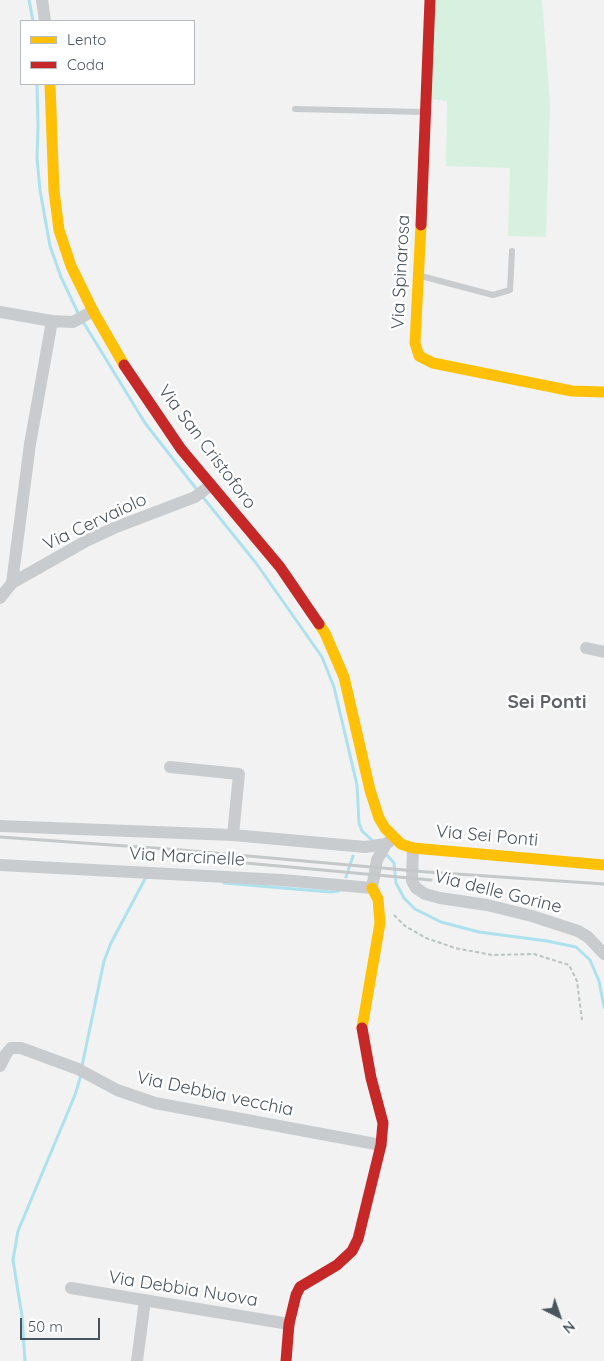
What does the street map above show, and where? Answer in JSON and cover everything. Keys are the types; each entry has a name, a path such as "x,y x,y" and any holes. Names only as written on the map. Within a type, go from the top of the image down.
{"street":[{"path":"42,0 45,20"},
{"name":"Via Spinarosa","path":"430,0 415,343 419,356 432,363 572,391 604,392"},
{"name":"Via San Cristoforo","path":"50,85 54,191 59,230 71,266 90,312 181,449 209,487 280,567 325,633 344,677 370,790 379,818"},
{"path":"0,312 52,321 73,322 90,312"},
{"path":"12,583 30,444 52,321"},
{"name":"Via Cervaiolo","path":"0,598 12,583 86,541 114,528 195,498 209,487"},
{"path":"586,648 604,652"},
{"path":"170,766 239,774 233,835"},
{"name":"Via Sei Ponti","path":"379,818 390,841 413,848 604,865"},
{"path":"0,826 233,835 365,847 390,841"},
{"path":"286,1361 289,1324 300,1288 337,1265 352,1251 358,1240 380,1145 383,1123 371,1078 362,1025 380,923 378,900 372,888 378,860 390,841"},
{"name":"Via delle Gorine","path":"413,848 412,881 416,888 425,894 487,905 578,931 588,937 604,954"},
{"name":"Via Marcinelle","path":"0,865 252,878 372,888"},
{"name":"Via Debbia vecchia","path":"0,1066 11,1048 21,1048 80,1071 117,1090 155,1102 380,1145"},
{"name":"Via Debbia Nuova","path":"71,1288 289,1324"},
{"path":"137,1361 145,1300"}],"lane":[{"path":"295,109 426,112"},
{"path":"419,276 493,295 510,290 512,251"}],"path":[{"path":"392,913 405,926 426,938 455,948 492,955 534,954 568,965 577,981 582,1020"}],"green space":[{"path":"434,0 542,0 550,103 546,237 508,236 510,168 446,166 447,101 430,99"}],"waterway":[{"path":"29,0 33,20"},
{"path":"37,85 37,158 40,190 50,246 61,277 79,315"},
{"path":"82,320 145,423 198,491"},
{"path":"202,496 256,563 322,657 334,687 357,785 359,823 362,831 373,841"},
{"path":"385,853 394,863 396,883 404,898 415,909 441,922 479,932 576,947 590,960 599,981 604,1007"},
{"path":"346,877 353,856"},
{"path":"82,1066 104,961 111,943 146,877 148,877"},
{"path":"224,883 330,892 339,891"},
{"path":"25,1361 22,1316 13,1260 18,1231 75,1095 81,1075"}],"railway":[{"path":"0,837 181,850 427,872 604,884"},
{"path":"224,861 431,880"}],"traffic: slow":[{"path":"50,85 54,191 59,230 71,266 93,311 124,365"},
{"path":"421,225 415,343 419,356 433,363 572,391 604,392"},
{"path":"319,624 325,633 344,677 370,790 379,818 385,828 401,844 413,848 604,865"},
{"path":"362,1028 380,923 378,899 372,888"}],"traffic: jam":[{"path":"421,225 430,0"},
{"path":"124,365 181,449 280,567 319,624"},
{"path":"286,1361 289,1324 296,1295 300,1287 337,1265 352,1251 358,1239 381,1145 383,1123 371,1078 362,1028"}],"district":[{"name":"Sei Ponti","path":"547,702"}]}
